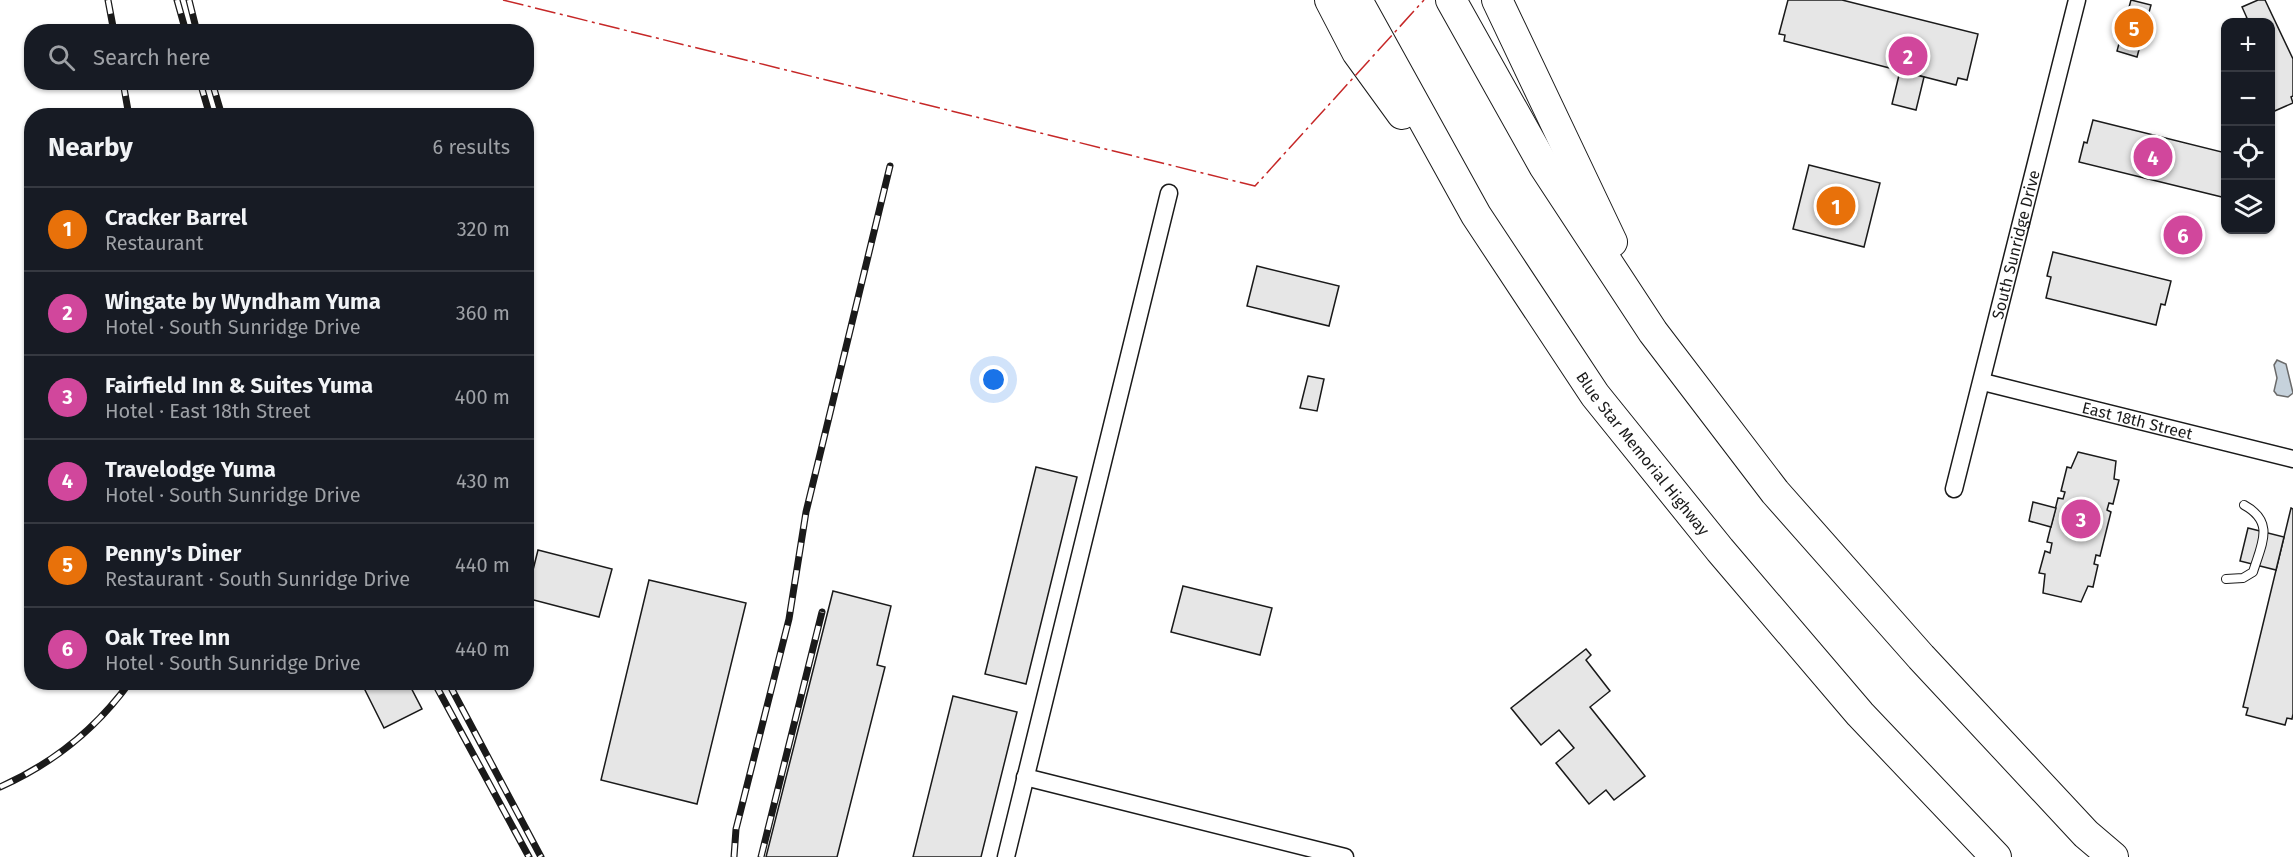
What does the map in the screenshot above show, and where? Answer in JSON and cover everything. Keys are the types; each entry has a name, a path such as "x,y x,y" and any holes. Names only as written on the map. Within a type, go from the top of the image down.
{"highway":[{"path":"1330,0 1356,52 1476,215"},
{"name":"Blue Star Memorial Highway","path":"1357,0 1476,215 1594,395 1697,522 1860,714 1996,857"},
{"path":"1451,0 1544,166 1653,332 1775,492 1921,657 2086,834 2113,857"},
{"path":"1497,0 1653,332"}],"street":[{"name":"South Sunridge Drive","path":"1954,489 1983,382 2077,0"},
{"path":"1006,857 1169,194"},
{"name":"East 18th Street","path":"1983,382 2293,459"},
{"path":"1025,777 1345,857"}],"lane":[{"path":"2226,579 2243,578 2253,572 2264,534 2264,522 2256,512 2244,505"}],"shaded area":[{"path":"2277,360 2286,364 2293,393 2288,397 2277,395 2274,391 2277,378 2274,365"}],"building":[{"path":"1788,0 1842,0 1978,34 1967,80 1958,78 1956,85 1784,41 1785,35 1779,34"},
{"path":"2131,0 2151,5 2137,57 2117,51"},
{"path":"2258,0 2265,0 2274,18 2247,18 2242,7"},
{"path":"2275,21 2293,59 2293,96 2291,97 2293,103 2275,111"},
{"path":"1900,71 1924,77 1916,110 1892,104"},
{"path":"2093,120 2221,152 2221,197 2079,162 2084,142 2087,143"},
{"path":"1809,165 1880,183 1864,247 1793,229"},
{"path":"2053,252 2171,281 2165,305 2161,304 2156,325 2046,298 2051,277 2047,276"},
{"path":"1257,266 1339,286 1329,326 1247,306"},
{"path":"1308,376 1324,379 1317,411 1300,408"},
{"path":"2078,452 2116,461 2114,479 2119,480 2113,504 2109,503 2107,510 2111,512 2100,556 2096,555 2094,564 2098,565 2093,587 2088,586 2081,602 2043,593 2045,574 2039,573 2045,551 2050,553 2052,543 2047,542 2058,498 2063,499 2065,492 2061,491 2067,467 2071,468"},
{"path":"1036,467 1077,477 1026,684 985,674"},
{"path":"2033,502 2056,508 2051,527 2029,521"},
{"path":"2291,508 2293,509 2293,714 2292,719 2287,718 2285,725 2246,715 2248,708 2243,707"},
{"path":"2248,528 2284,537 2276,570 2240,561"},
{"path":"538,550 612,569 599,617 534,600 534,566"},
{"path":"649,580 746,603 697,804 601,780"},
{"path":"1183,586 1272,608 1260,655 1171,632"},
{"path":"833,591 891,606 877,665 885,667 837,857 766,857"},
{"path":"1586,649 1591,655 1586,660 1610,691 1590,707 1645,776 1614,800 1606,790 1589,804 1556,763 1574,748 1559,730 1541,745 1511,708"},
{"path":"365,690 412,690 422,709 384,728"},
{"path":"953,696 1017,712 981,857 913,857"}],"railway":[{"path":"108,0 112,24"},
{"path":"177,0 184,24"},
{"path":"189,0 195,24"},
{"path":"124,90 128,108"},
{"path":"202,90 208,108"},
{"path":"214,90 220,108"},
{"path":"734,857 736,829 789,619 806,512 890,166"},
{"path":"761,857 822,612"},
{"path":"0,787 37,768 72,744 103,715 124,690"},
{"path":"438,690 529,857"},
{"path":"452,690 541,857"}],"power":[{"path":"503,0 1255,186 1424,0"}],"place":[{"name":"Penny's Diner","path":"2134,28"},
{"name":"Wingate by Wyndham Yuma","path":"1908,56"},
{"name":"Travelodge Yuma","path":"2153,157"},
{"name":"Cracker Barrel","path":"1836,206"},
{"name":"Oak Tree Inn","path":"2183,235"},
{"name":"Fairfield Inn & Suites Yuma","path":"2081,519"}]}
